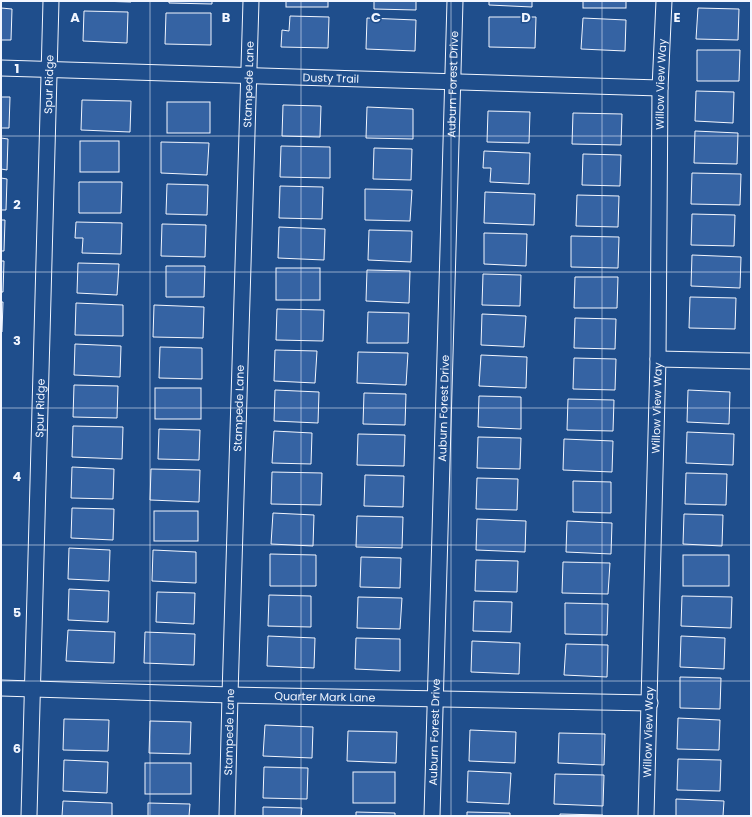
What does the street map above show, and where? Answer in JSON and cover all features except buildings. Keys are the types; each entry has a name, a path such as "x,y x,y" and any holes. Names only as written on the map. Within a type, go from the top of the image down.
{"street":[{"name":"Spur Ridge","path":"29,816 51,1"},
{"name":"Stampede Lane","path":"227,816 251,1"},
{"name":"Auburn Forest Drive","path":"432,816 434,700 455,1"},
{"name":"Willow View Way","path":"646,816 658,359 660,88 664,1"},
{"name":"Dusty Trail","path":"1,68 660,88"},
{"path":"658,359 751,361"},
{"name":"Quarter Mark Lane","path":"1,688 434,700 650,703"}]}
